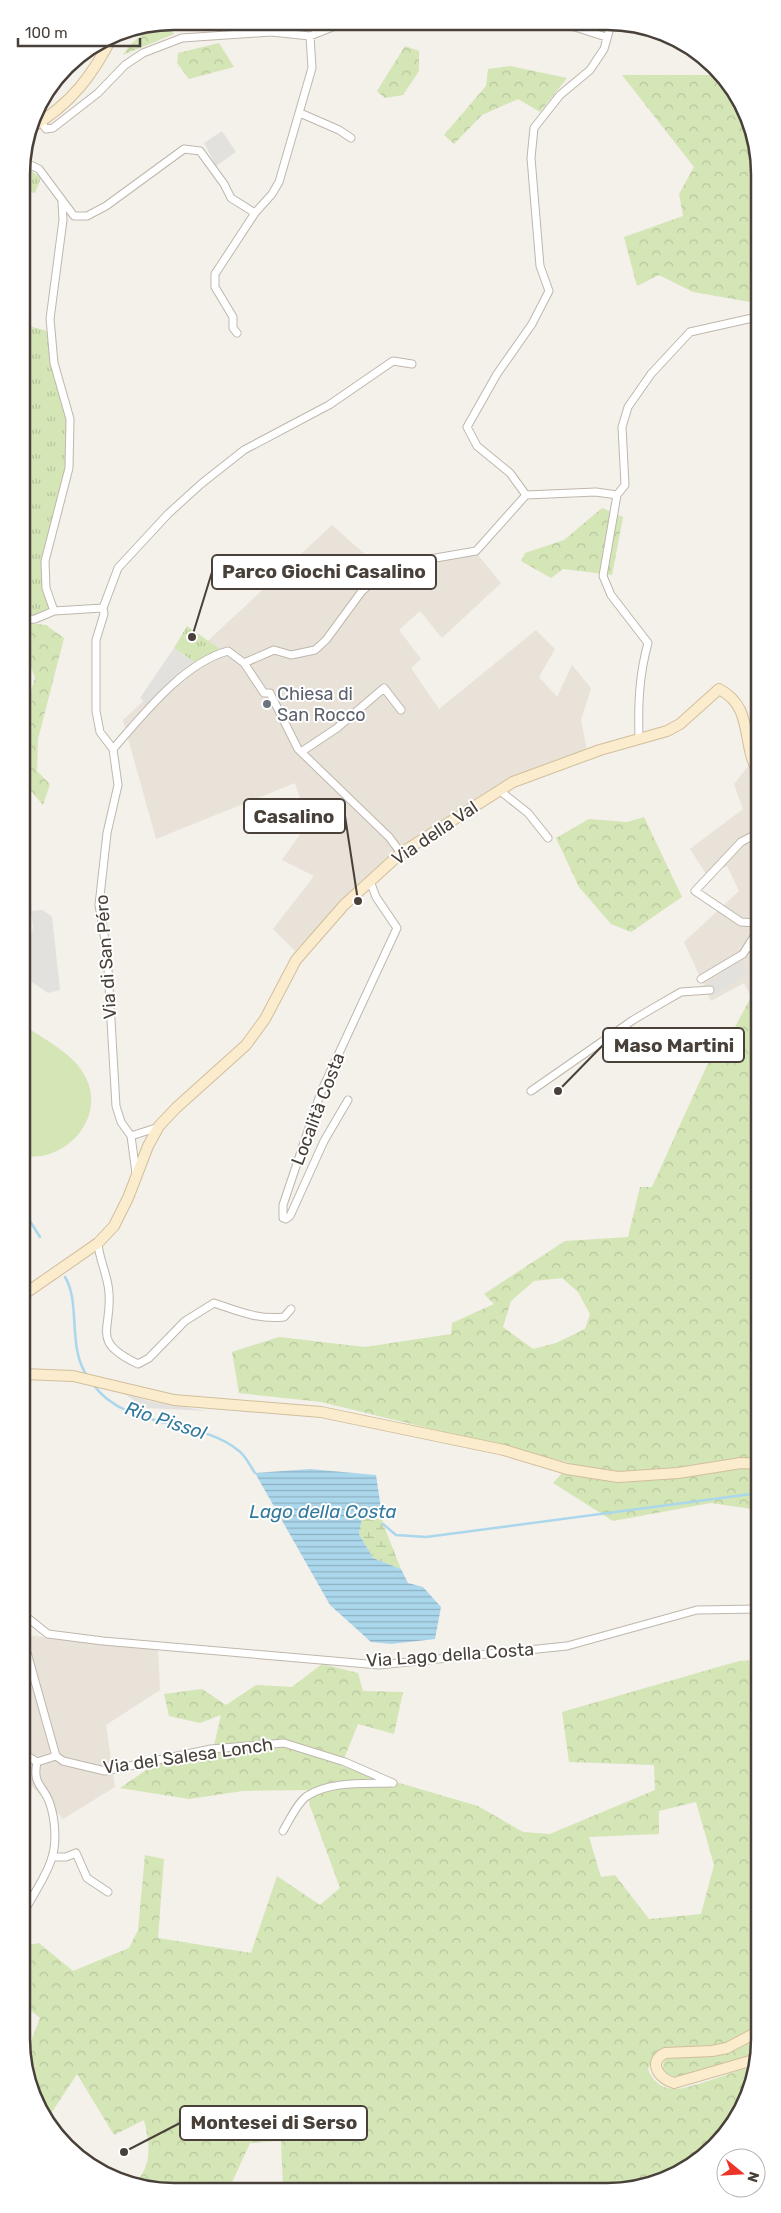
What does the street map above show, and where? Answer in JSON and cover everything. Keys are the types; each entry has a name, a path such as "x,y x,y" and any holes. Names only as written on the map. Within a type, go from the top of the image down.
{"main road":[{"path":"40,121 64,105 81,87 106,47"},
{"name":"Via della Val","path":"30,1290 98,1243 114,1226 128,1198 148,1146 159,1126 176,1108 246,1045 265,1018 296,960 338,912 401,853 513,782 639,738 667,731 680,724 719,689 731,696 744,715 751,760"},
{"path":"30,1374 73,1376 96,1380 174,1400 321,1412 504,1450 567,1470 618,1477 678,1474 741,1463 751,1464"},
{"path":"749,2061 674,2083 665,2081 659,2075 657,2069 657,2061 660,2055 666,2052 712,2051 727,2048 751,2035"}],"street":[{"path":"39,125 46,129 53,128 98,93 125,65 143,53 182,38 270,32 310,36 325,30"},
{"path":"584,30 606,37"},
{"path":"526,495 510,473 477,446 467,427 497,374 532,324 549,291 540,266 531,158 534,128 560,95 590,70 604,49 608,30"},
{"path":"237,333 233,328 233,317 215,287 215,274 255,214 272,194 278,182 312,68 310,36"},
{"path":"300,113 339,130 350,138"},
{"path":"30,165 39,169 74,216 88,216 106,206 184,149 200,151 224,184 231,198 255,214"},
{"path":"54,611 46,588 45,561 69,468 70,429 70,419 54,363 50,319 63,220 62,200"},
{"path":"639,738 638,694 648,643 610,595 603,576 617,495 625,485 622,427 628,408 652,374 690,332 751,318"},
{"path":"401,853 389,837 301,752 270,693 264,693 259,689 244,663 228,651 216,654 164,690 113,749 100,732 96,711 96,640 104,614 102,608 118,568 168,514 208,478 244,450 329,405 393,361 412,364"},
{"path":"244,663 274,650 291,655 315,650 326,640 362,591 378,578 401,564 476,551 526,495 596,492 617,495"},
{"path":"30,619 54,611 102,608"},
{"path":"301,752 336,728 384,688 400,710"},
{"name":"Via di San Péro","path":"113,749 118,785 107,833 99,905 107,952 116,1106 121,1122 132,1140"},
{"path":"499,790 528,813 548,838"},
{"path":"751,837 742,842 694,891 741,922 751,923"},
{"name":"Località Costa","path":"348,1100 324,1141 290,1216 283,1218 283,1205 322,1092 397,928 376,897 370,881"},
{"path":"701,979 736,960 751,942"},
{"path":"530,1091 632,1020 681,992 710,990"},
{"path":"132,1140 159,1126"},
{"path":"132,1140 148,1146"},
{"path":"132,1140 137,1174"},
{"path":"98,1243 99,1256 110,1295 106,1332 108,1342 126,1358 138,1364 149,1358 185,1321 214,1303 246,1315 266,1319 284,1317 291,1309"},
{"name":"Via Lago della Costa","path":"30,1620 48,1634 104,1641 379,1665 567,1646 697,1610 751,1609"},
{"path":"30,1663 56,1756 37,1762 30,1758"},
{"name":"Via del Salesa Lonch","path":"56,1756 63,1761 106,1771 211,1749 284,1743 345,1762 394,1783 358,1784 328,1788 306,1797 283,1831"},
{"path":"30,1900 52,1857 55,1828 50,1803 37,1784 34,1773 37,1762"},
{"path":"52,1857 66,1857 76,1853 87,1878 108,1892"}],"shaded area":[{"path":"95,53 69,76 86,60"},
{"path":"222,131 236,152 216,166 204,143"},
{"path":"332,525 378,566 477,554 501,583 442,638 420,611 399,630 421,659 411,668 439,709 536,630 555,649 539,677 557,697 572,665 591,688 581,720 587,751 518,776 442,821 373,870 295,951 273,929 314,876 282,860 308,823 295,783 156,839 123,720"},
{"path":"174,648 196,664 150,707 140,698"},
{"path":"751,763 751,997 744,983 711,1001 684,942 739,891 727,866 706,874 690,849 743,809 734,784"},
{"path":"43,910 52,917 60,990 48,993 30,981 30,940 33,927 31,911"},
{"path":"743,959 745,975 713,996 706,984"},
{"path":"125,1394 149,1401 208,1411 145,1408"},
{"path":"30,1636 158,1648 160,1690 106,1725 115,1787 63,1819 30,1784"}],"green space":[{"path":"172,30 174,34 123,55 142,35 155,31"},
{"path":"219,43 234,67 189,79 177,63 178,53"},
{"path":"405,46 419,51 419,71 403,95 385,98 377,91"},
{"path":"510,66 567,78 540,112 518,99 482,115 454,144 444,135 486,86 488,69"},
{"path":"622,75 712,75 727,94 743,128 750,155 751,302 693,292 659,275 637,286 624,237 683,216 679,194 694,167"},
{"path":"30,170 41,178 35,193 30,192"},
{"path":"30,326 47,331 54,375 68,419 67,467 41,563 45,588 52,610 30,618"},
{"path":"602,508 623,517 612,575 563,569 551,578 521,561 525,553 564,540"},
{"path":"30,623 46,625 64,638 38,739 37,771 50,784 43,805 30,792 30,694 35,678 30,664"},
{"path":"187,626 220,649 200,666 174,648"},
{"path":"644,817 682,897 631,932 611,924 579,887 556,838 589,819 627,822"},
{"path":"751,997 751,1509 711,1503 613,1521 553,1483 571,1463 321,1402 239,1393 232,1352 279,1337 365,1347 451,1334 452,1323 494,1304 484,1294 565,1241 628,1237 640,1187 652,1187 709,1061 727,1042","holes":["562,1278 578,1292 590,1314 585,1329 556,1343 533,1349 503,1327 511,1301 534,1281"]},
{"path":"30,1030 67,1054 74,1061 86,1078 91,1093 86,1123 78,1135 67,1145 53,1153 30,1156"},
{"path":"371,1514 382,1515 383,1524 401,1569 373,1558 359,1534 362,1518"},
{"path":"751,1660 751,2031 726,2044 657,2052 648,2069 658,2083 674,2089 701,2083 748,2068 740,2094 732,2111 709,2141 695,2153 671,2168 626,2182 283,2183 281,2141 250,2143 232,2183 155,2182 139,2178 144,2171 148,2155 148,2138 144,2120 114,2135 77,2074 51,2114 35,2076 30,2048 40,2018 30,2010 30,1945 39,1943 73,1971 129,1948 138,1930 145,1855 164,1859 158,1938 251,1953 277,1876 320,1905 340,1888 310,1806 307,1790 243,1791 189,1799 120,1788 155,1764 212,1754 221,1715 200,1723 169,1716 164,1694 202,1689 226,1705 256,1685 292,1687 322,1664 358,1673 363,1691 403,1692 394,1734 358,1724 341,1766 478,1806 523,1832 550,1834 655,1790 654,1765 569,1762 562,1712 739,1661","holes":["696,1802 714,1865 701,1914 649,1919 615,1875 601,1877 589,1837 659,1834 659,1811"]},
{"path":"751,2039 750,2056 680,2078 666,2076 662,2071 664,2060 672,2056 713,2056"}],"water":[{"name":"Lago della Costa","path":"310,1469 376,1475 382,1515 371,1514 362,1518 359,1534 373,1558 401,1569 408,1583 423,1587 441,1607 435,1639 391,1644 371,1642 330,1605 255,1473"}],"waterway":[{"name":"Rio Pissol","path":"30,1221 40,1237"},
{"name":"Rio Pissol","path":"65,1277 70,1287 72,1299 77,1352 87,1376"},
{"name":"Rio Pissol","path":"93,1384 107,1399 124,1409 143,1417 205,1433 223,1441 241,1453 255,1473"},
{"path":"383,1524 396,1535 426,1537 751,1494"}],"place":[{"name":"Parco Giochi Casalino","path":"192,637"},
{"name":"Chiesa di San Rocco","path":"267,704"},
{"name":"Casalino","path":"358,901"},
{"name":"Maso Martini","path":"558,1091"},
{"name":"Montesei di Serso","path":"124,2152"}]}
